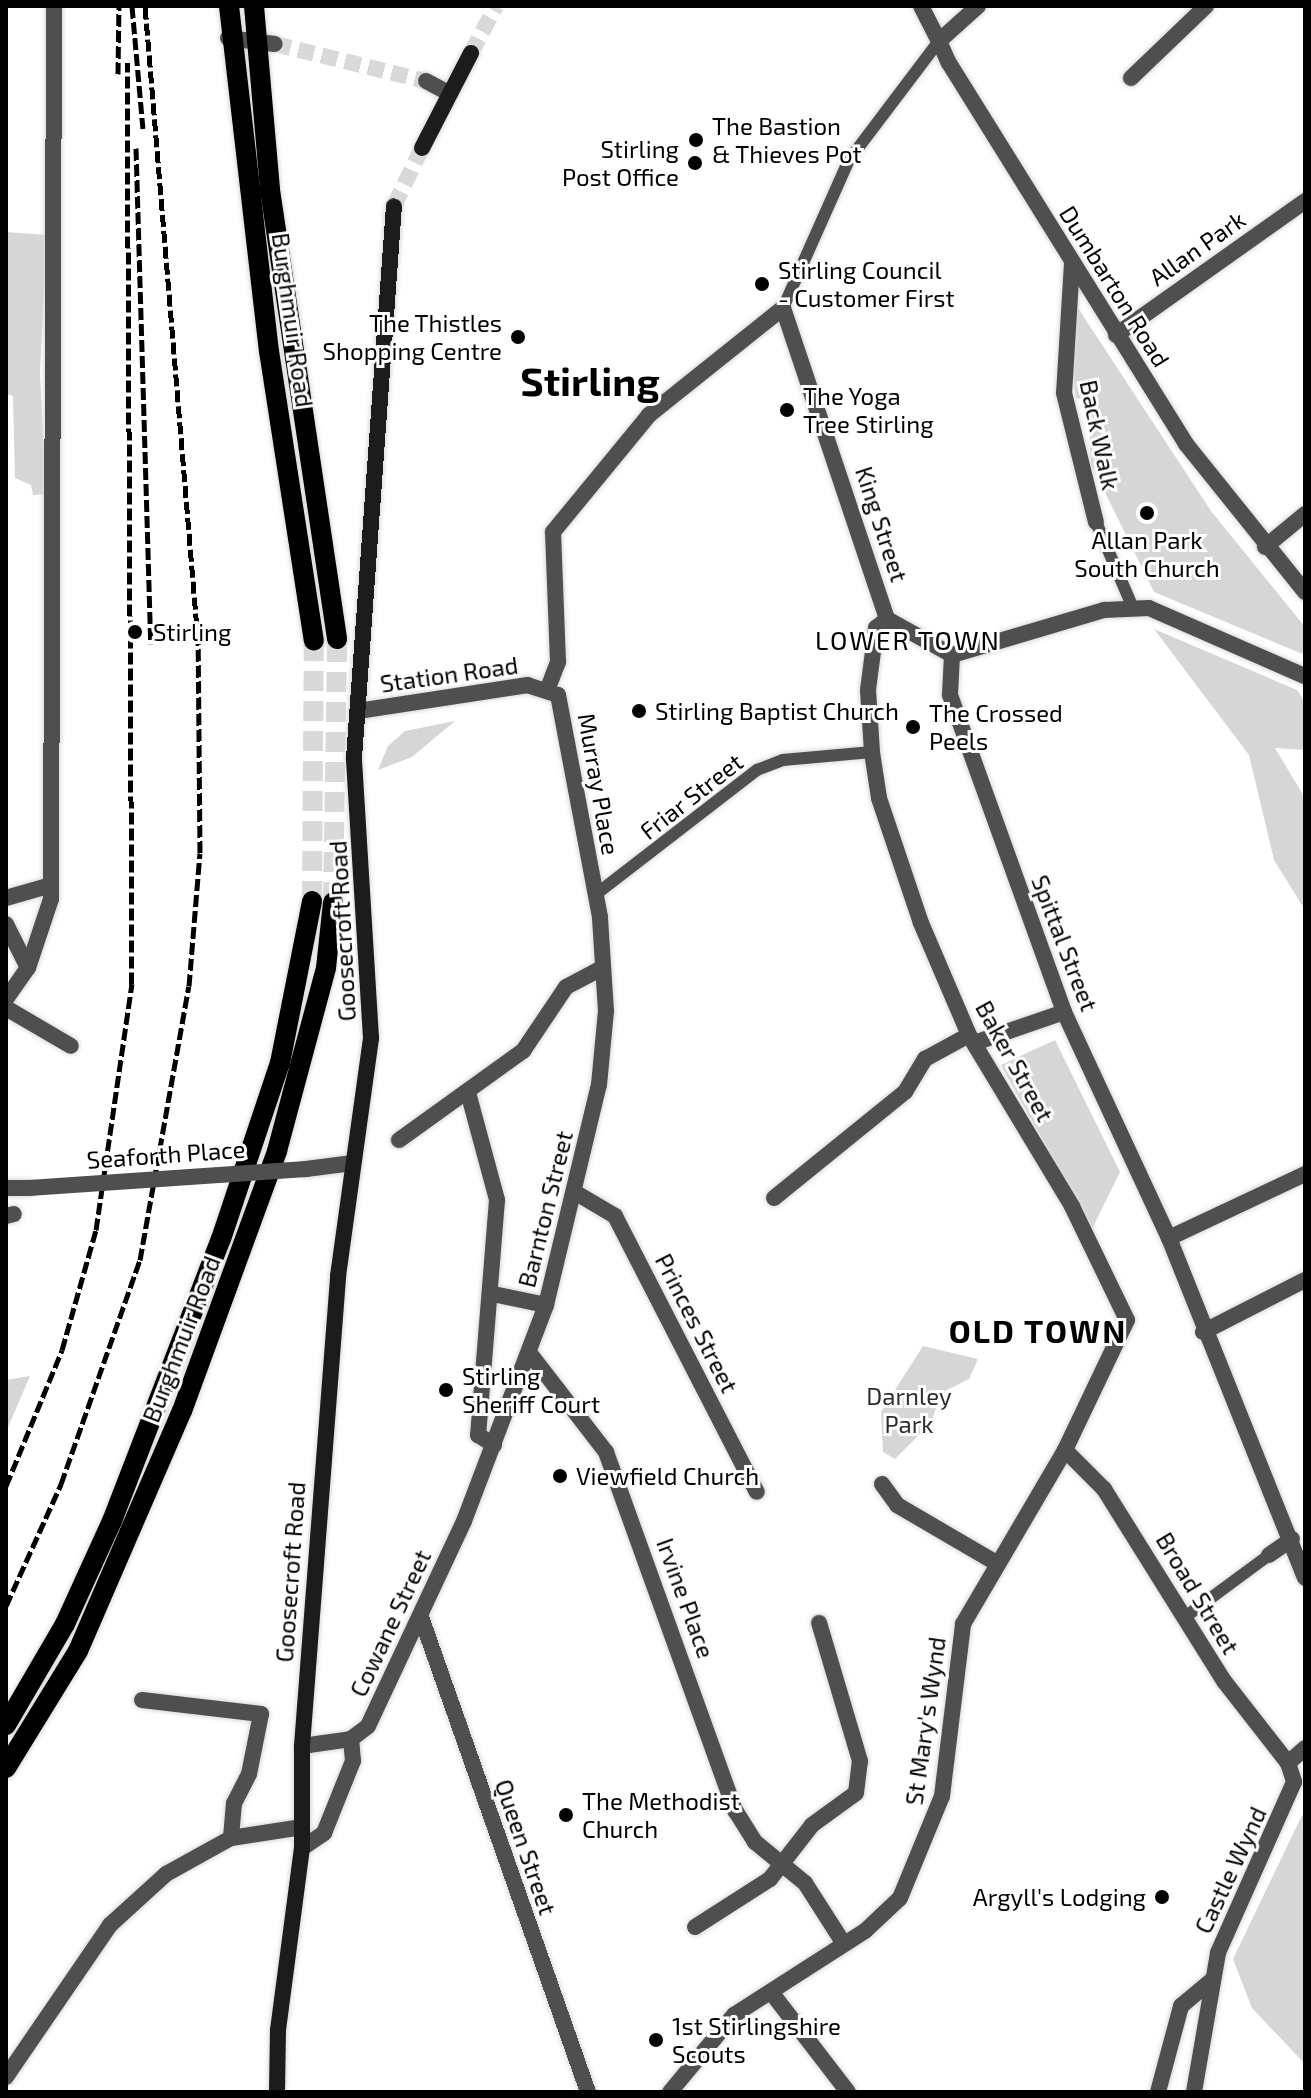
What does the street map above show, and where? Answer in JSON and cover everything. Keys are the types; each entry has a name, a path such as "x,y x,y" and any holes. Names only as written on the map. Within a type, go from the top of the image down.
{"main road":[{"name":"Burghmuir Road","path":"229,6 228,38 314,641"},
{"name":"Burghmuir Road","path":"254,6 252,42 337,639"},
{"path":"422,148 471,53"},
{"name":"Goosecroft Road","path":"302,1746 353,1163 371,1038 372,963 354,758 394,206"},
{"name":"Burghmuir Road","path":"6,1725 65,1624 112,1521 221,1239 280,1063 312,901"},
{"name":"Burghmuir Road","path":"6,1768 78,1651 182,1411 277,1151 326,968 333,902"},
{"path":"277,2092 302,1848 302,1746"}],"street":[{"path":"6,999 28,968 45,930 51,885 54,6"},
{"name":"Dumbarton Road","path":"921,6 1116,335 1265,547 1305,592"},
{"path":"548,688 558,662 553,532 649,415 783,308 849,160 939,41 978,6"},
{"path":"1131,78 1206,6"},
{"path":"228,38 275,44"},
{"path":"426,81 450,94"},
{"name":"Allan Park","path":"1116,335 1305,201"},
{"name":"Back Walk","path":"1072,263 1064,393 1096,522 1133,608"},
{"name":"King Street","path":"783,308 887,619 952,655"},
{"path":"1265,547 1305,514"},
{"path":"952,655 1104,610 1133,608 1178,618 1305,676"},
{"name":"King Street","path":"872,752 868,690 876,628 887,619"},
{"name":"Spittal Street","path":"952,655 950,695 1064,1012 1169,1238 1203,1332 1292,1539 1305,1578"},
{"name":"Station Road","path":"358,711 548,688"},
{"name":"Murray Place","path":"548,688 558,695 595,895"},
{"name":"Friar Street","path":"595,895 757,770 783,760 872,752"},
{"name":"Baker Street","path":"872,752 879,798 921,923 973,1039 1124,1305 1125,1334 1065,1450"},
{"path":"6,898 51,885"},
{"name":"Barnton Street","path":"464,1521 531,1355 576,1193 599,1085 602,968 595,895"},
{"path":"6,924 28,968"},
{"path":"399,1140 469,1096 523,1051 576,977 602,968"},
{"path":"6,1008 71,1046"},
{"path":"774,1198 905,1092 925,1059 973,1039 1064,1012"},
{"path":"469,1096 497,1200 493,1294 478,1435 494,1445"},
{"name":"Seaforth Place","path":"6,1188 306,1169 353,1163"},
{"path":"1169,1238 1305,1174"},
{"name":"Princes Street","path":"576,1193 615,1216 757,1492"},
{"path":"1203,1332 1305,1280"},
{"path":"493,1294 546,1305"},
{"name":"Irvine Place","path":"531,1355 606,1452 735,1810 755,1842 783,1861 844,1944"},
{"name":"St Mary's Wynd","path":"670,2092 705,2042 771,1992 844,1944 900,1898 934,1831 950,1756 957,1645 998,1564 1065,1450"},
{"name":"Broad Street","path":"1065,1450 1104,1489 1185,1617 1288,1763"},
{"path":"882,1484 897,1505 998,1564"},
{"name":"Cowane Street","path":"351,1739 368,1726 464,1521"},
{"path":"1185,1617 1292,1539"},
{"name":"Queen Street","path":"421,1617 588,2092"},
{"path":"695,1927 770,1879 812,1825 848,1802 861,1776 819,1623"},
{"path":"142,1700 261,1714 249,1774 234,1803 231,1838"},
{"path":"302,1746 351,1739 353,1761 324,1833 302,1848"},
{"path":"1288,1763 1305,1748"},
{"name":"Castle Wynd","path":"1194,2092 1212,1980 1233,1915 1289,1800 1288,1763"},
{"path":"6,2077 110,1925 166,1874 231,1838 302,1827"},
{"path":"1158,2092 1181,2006 1212,1980"},
{"path":"771,1992 848,2092"}],"green space":[{"path":"6,232 47,235 40,373 46,494 33,495 31,485 15,478 13,396 6,394"},
{"path":"1076,305 1211,511 1305,627 1305,655 1154,592 1091,464 1087,400 1076,398 1072,367"},
{"path":"1154,629 1297,690 1305,702 1305,750 1275,748 1305,798 1305,910 1274,860 1249,755"},
{"path":"455,721 412,757 378,770 388,746 405,731"},
{"path":"1055,1040 1120,1172 1092,1229 1001,1065"},
{"name":"Darnley Park","path":"923,1346 978,1359 969,1379 941,1393 931,1423 895,1459 883,1452 881,1412"},
{"path":"30,1376 6,1432 6,1380"},
{"path":"1305,1809 1305,2064 1252,2008 1233,1959"}],"tunnel":[{"path":"471,53 496,6"},
{"path":"275,44 426,81"},
{"path":"394,206 422,148"},
{"path":"333,902 337,639"},
{"path":"312,901 314,641"}],"railway":[{"path":"118,74 119,6"},
{"path":"132,6 143,129"},
{"path":"6,1606 61,1484 140,1260 189,986 200,853 198,641 145,6"},
{"path":"6,1486 62,1350 96,1230 132,984 127,62"},
{"path":"136,148 151,644"}],"place":[{"name":"The Bastion & Thieves Pot","path":"696,140"},
{"name":"Stirling Post Office","path":"695,163"},
{"name":"Stirling Council - Customer First","path":"762,284"},
{"name":"The Thistles Shopping Centre","path":"518,337"},
{"name":"The Yoga Tree Stirling","path":"787,410"},
{"name":"Allan Park South Church","path":"1147,513"},
{"name":"Stirling","path":"135,632"},
{"name":"Stirling Baptist Church","path":"639,711"},
{"name":"The Crossed Peels","path":"913,727"},
{"name":"Stirling Sheriff Court","path":"446,1390"},
{"name":"Viewfield Church","path":"560,1476"},
{"name":"The Methodist Church","path":"566,1815"},
{"name":"Argyll's Lodging","path":"1162,1897"},
{"name":"1st Stirlingshire Scouts","path":"656,2040"}],"district":[{"name":"Stirling","path":"590,380"},
{"name":"LOWER TOWN","path":"908,640"},
{"name":"OLD TOWN","path":"1038,1330"}]}
